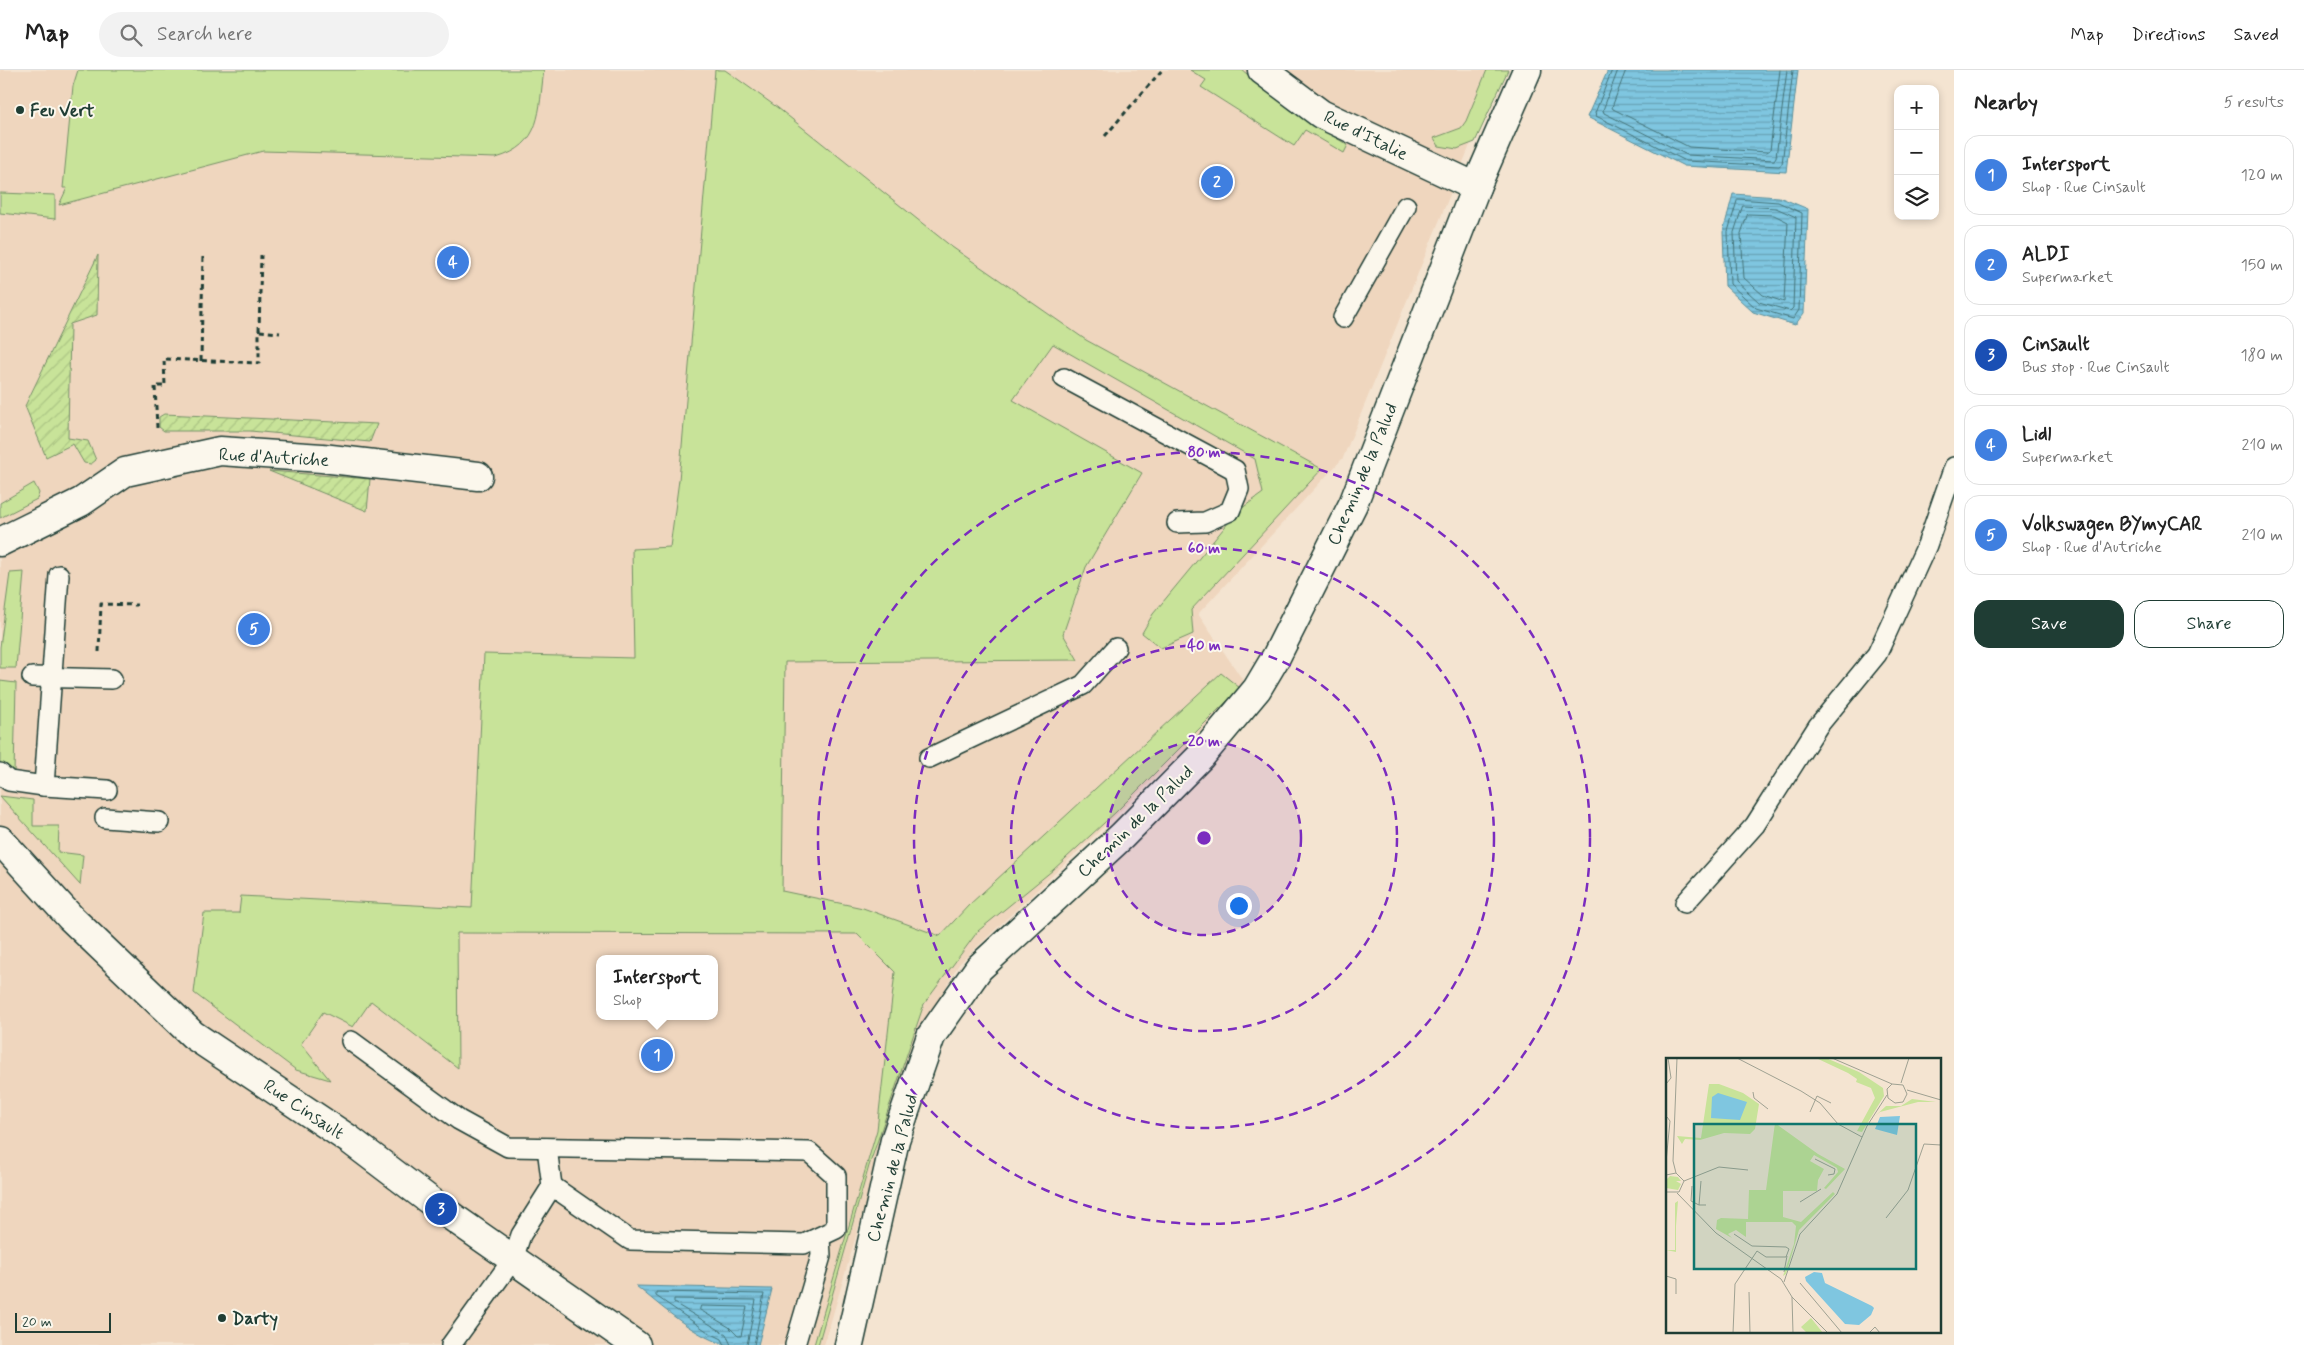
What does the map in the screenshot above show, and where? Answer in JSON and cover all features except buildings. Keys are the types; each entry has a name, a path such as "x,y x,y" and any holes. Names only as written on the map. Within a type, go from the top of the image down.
{"street":[{"name":"Rue d'Italie","path":"1262,70 1321,114 1476,187"},
{"name":"Chemin de la Palud","path":"850,1345 896,1140 931,1036 979,968 1122,836 1201,756 1257,689 1276,657 1353,504 1476,187 1527,70"},
{"name":"Rue d'Autriche","path":"0,542 81,502 125,472 220,451 322,458 478,476"},
{"name":"Rue Cinsault","path":"0,840 72,918 193,1035 350,1140 441,1209 636,1345"}],"lane":[{"path":"1343,318 1406,206"},
{"path":"1064,378 1235,470 1239,489 1230,511 1205,522 1177,523"},
{"path":"1686,903 1755,825 1818,726 1877,654 1927,545 1954,467"},
{"path":"44,786 59,575"},
{"path":"929,758 1083,685 1116,648"},
{"path":"32,677 112,679"},
{"path":"0,773 9,781 44,786 107,790"},
{"path":"106,818 159,822"},
{"path":"351,1041 459,1120 508,1147 809,1152 836,1176 836,1229 804,1244 630,1240 552,1186"},
{"path":"451,1345 514,1259 521,1236 552,1186 547,1148"},
{"path":"795,1345 821,1256 820,1236"}],"path":[{"path":"1106,136 1162,70"},
{"path":"201,361 203,254"},
{"path":"157,428 155,386 165,386 164,359 259,363 260,255"},
{"path":"259,331 280,333"},
{"path":"98,662 101,604 137,605"}],"shaded area":[{"path":"0,70 1508,70 1475,133 1343,458 1198,614 1249,689 959,964 911,1049 824,1345 0,1345"}],"green space":[{"path":"78,70 544,70 539,112 530,135 522,145 496,158 263,151 59,205 67,188 63,188 73,86"},
{"path":"715,70 725,70 778,108 952,247 1086,340 1322,469 1191,610 1193,634 1161,648 1142,633 1153,614 1238,511 1263,493 1255,459 1053,344 1013,400 1142,473 1086,567 1063,634 1078,660 785,662 782,891 863,908 940,936 969,905 1221,673 1240,688 1116,812 1053,870 978,931 924,1004 869,1166 818,1345 814,1345 877,1130 895,972 857,934 457,933 458,1068 371,1001 353,1027 323,1012 301,1044 330,1080 296,1070 194,993 204,913 239,913 241,896 472,908 484,654 634,658 632,549 670,547 679,480"},
{"path":"1190,70 1242,70 1302,118 1348,145 1344,153 1305,130 1294,146 1201,87 1206,80"},
{"path":"1487,70 1508,70 1475,142 1457,149 1439,146 1434,138 1461,128 1466,121"},
{"path":"0,193 55,195 55,219 0,213"},
{"path":"98,255 97,315 70,324 68,438 88,441 96,460 91,464 84,463 73,444 46,457 25,406"},
{"path":"164,414 377,424 370,442 250,431 164,431 159,427 159,417"},
{"path":"269,471 370,479 367,511"},
{"path":"34,483 39,493 37,499 0,518 0,503"},
{"path":"24,572 16,668 0,668 0,647 10,573"},
{"path":"0,681 16,683 14,774 0,766"},
{"path":"0,796 33,800 33,826 59,826 58,852 83,855 80,885"}],"water":[{"path":"1608,70 1798,70 1786,172 1684,166 1587,117"},
{"path":"1733,194 1779,197 1808,209 1804,313 1795,325 1753,312 1725,286 1723,232"},
{"path":"636,1286 772,1289 758,1345 740,1345 723,1344 700,1334"}],"place":[{"name":"Feu Vert","path":"20,110"},
{"name":"ALDI","path":"1217,182"},
{"name":"Lidl","path":"453,262"},
{"name":"Volkswagen BYmyCAR","path":"254,629"},
{"name":"Intersport","path":"657,1055"},
{"name":"Cinsault","path":"441,1209"},
{"name":"Darty","path":"222,1318"}]}
